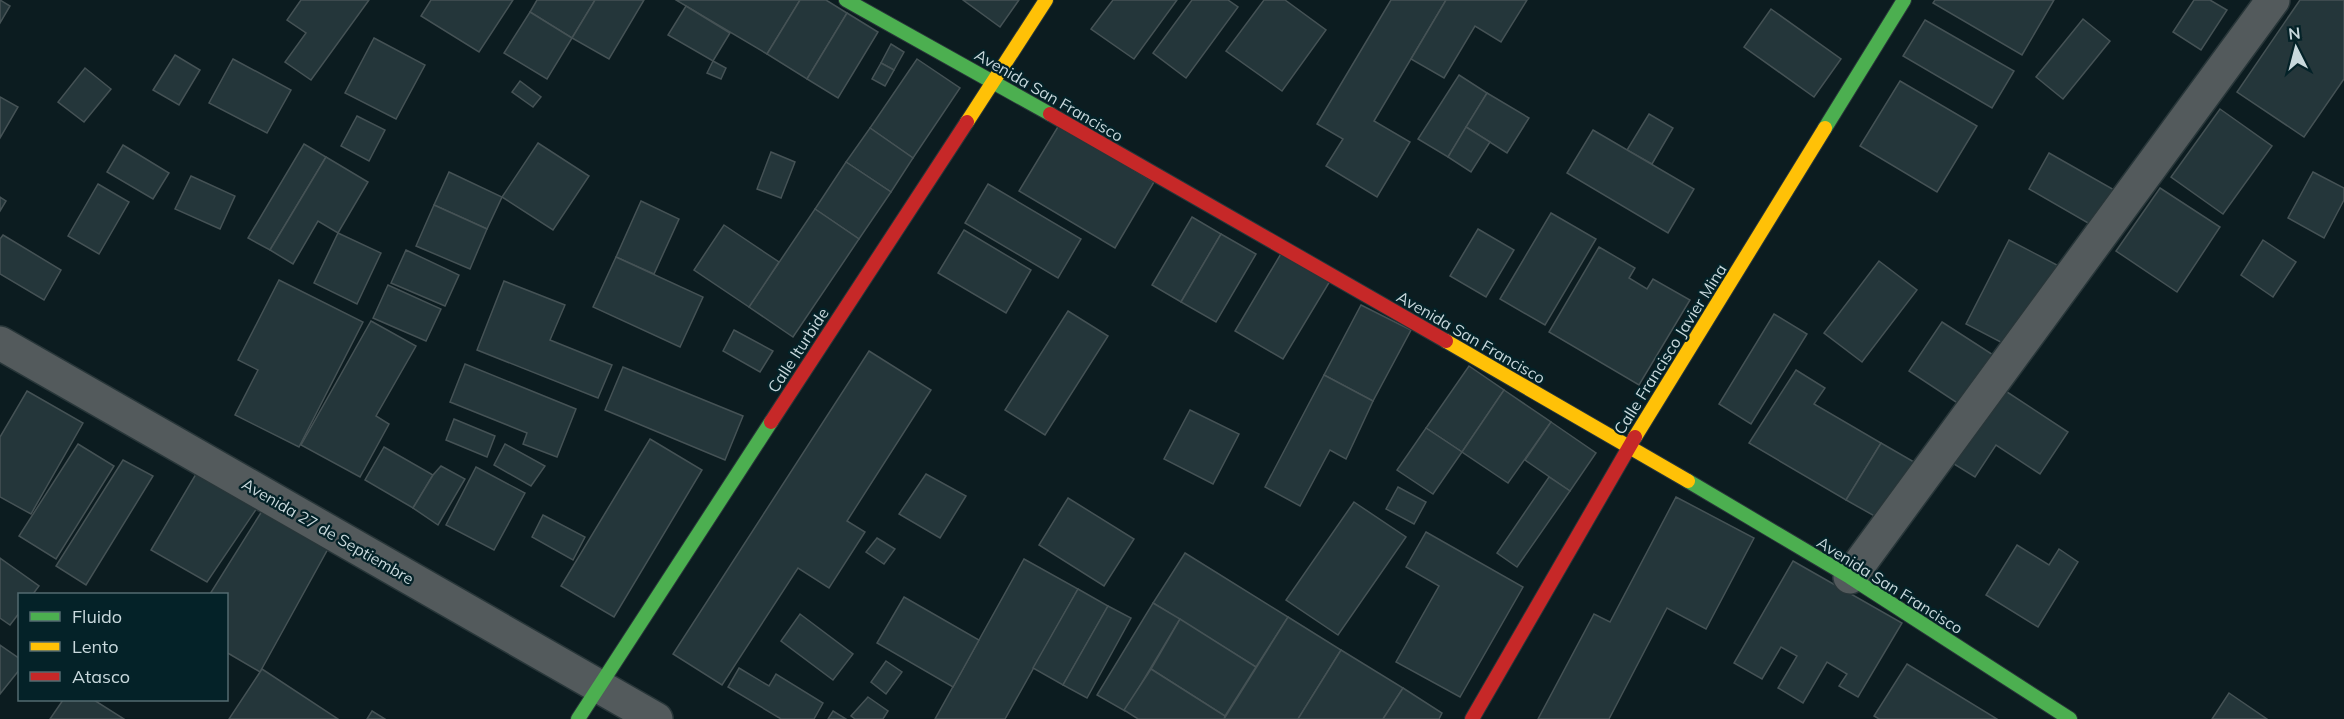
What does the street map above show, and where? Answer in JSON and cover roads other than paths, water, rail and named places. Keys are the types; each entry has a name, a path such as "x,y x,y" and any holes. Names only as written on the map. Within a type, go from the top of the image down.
{"street":[{"name":"Avenida San Francisco","path":"846,0 992,81 1629,446 1850,577 2070,719"},
{"name":"Calle Iturbide","path":"578,719 1046,0"},
{"name":"Calle Francisco Javier Mina","path":"1472,719 1629,446 1904,0"},
{"path":"1850,577 2273,0"},
{"name":"Avenida 27 de Septiembre","path":"0,343 657,719"}]}
